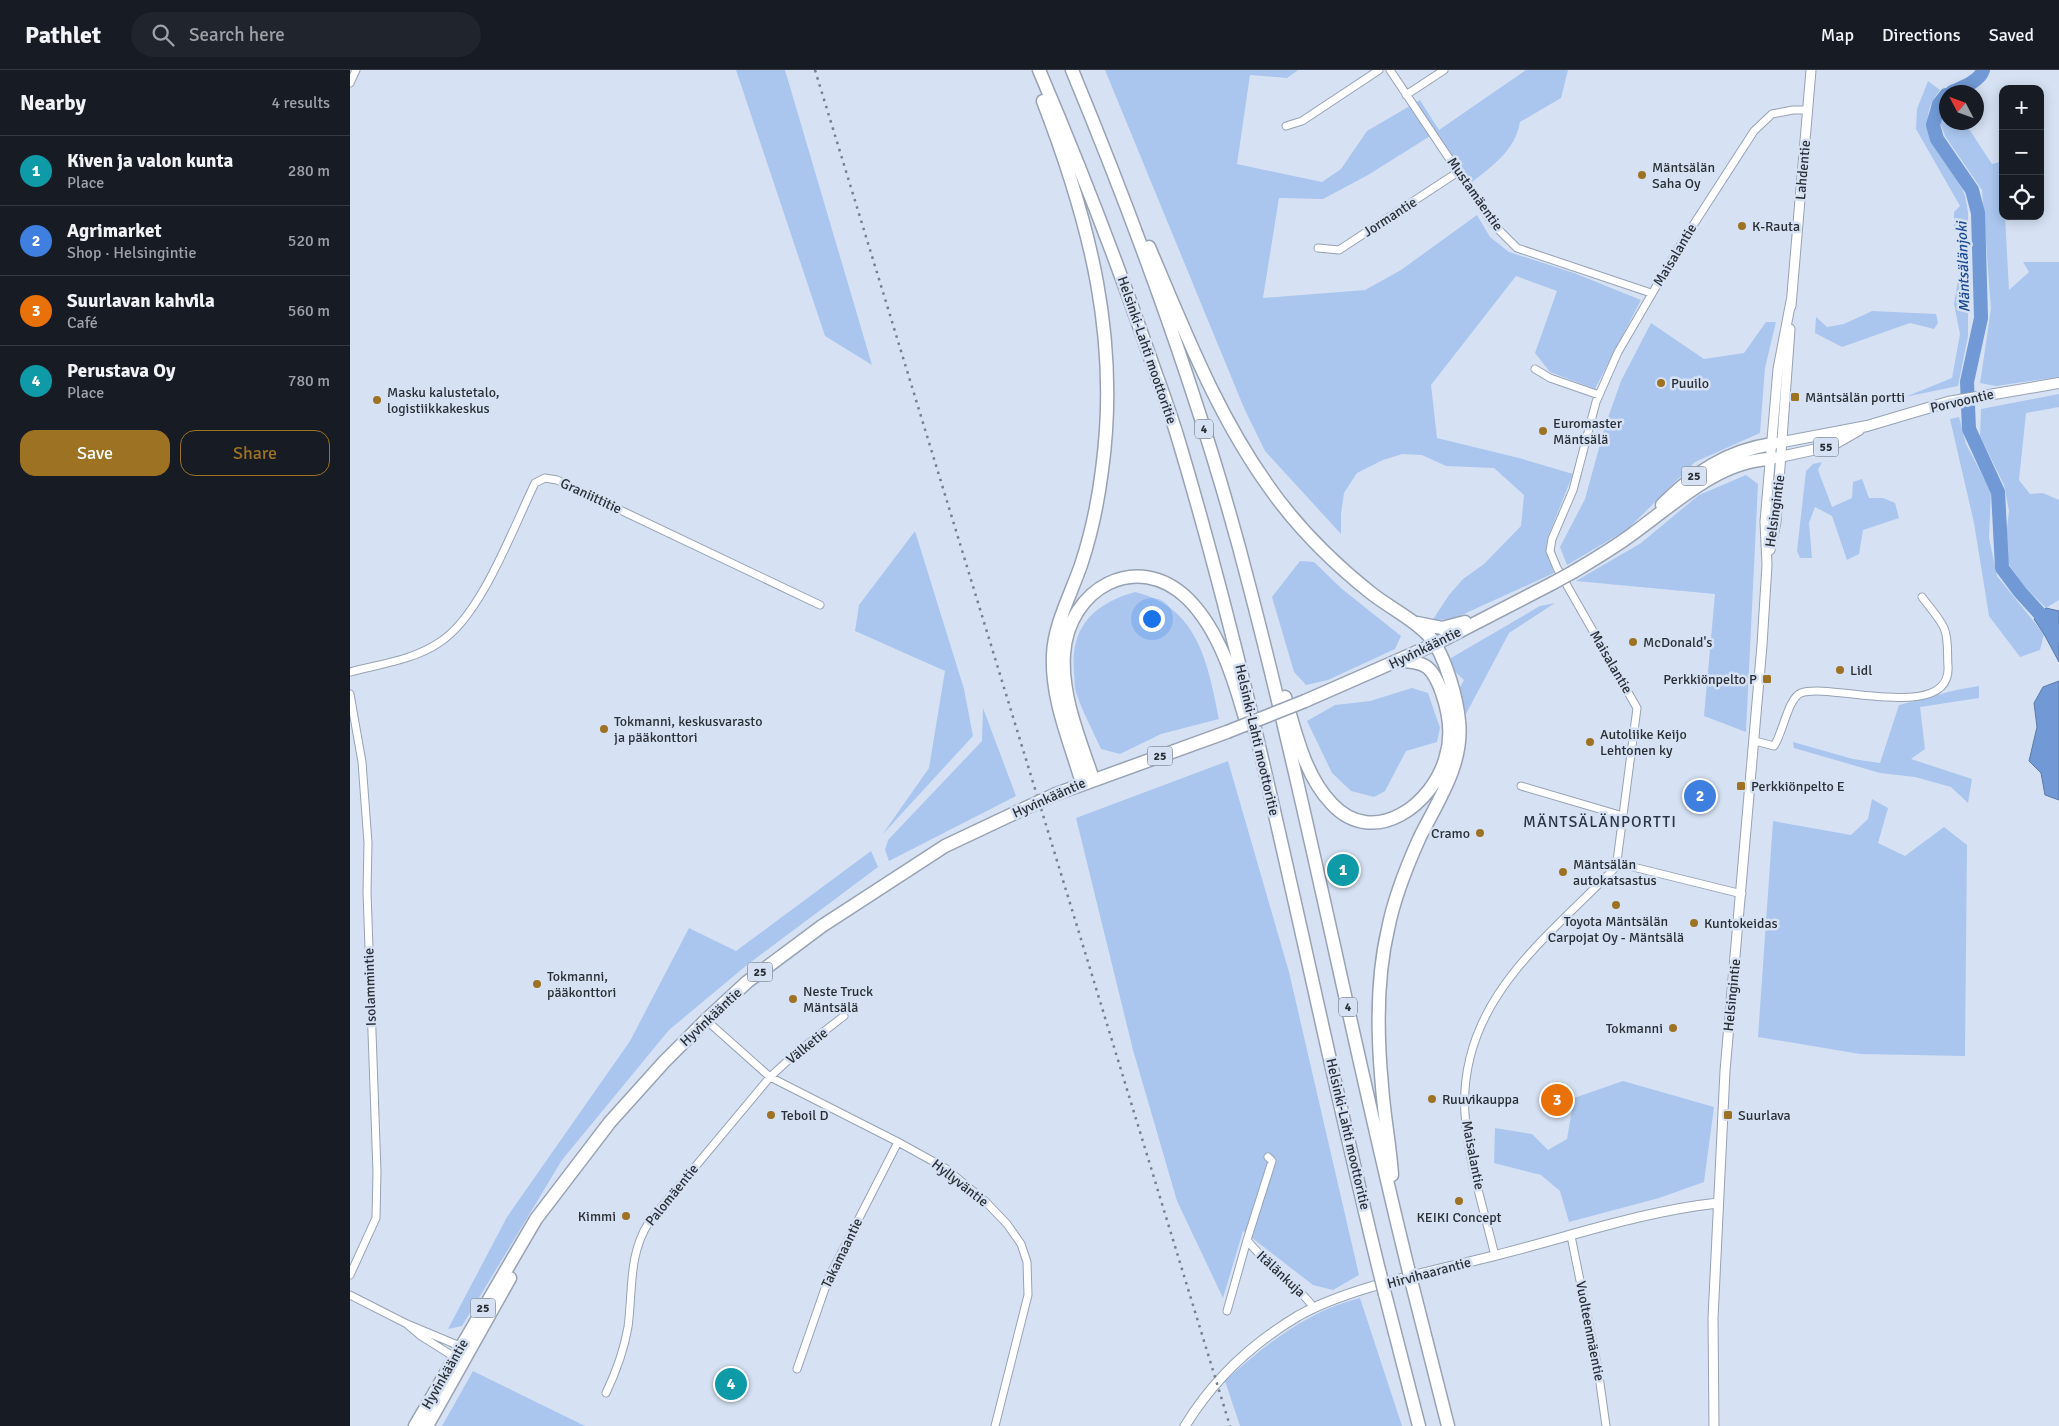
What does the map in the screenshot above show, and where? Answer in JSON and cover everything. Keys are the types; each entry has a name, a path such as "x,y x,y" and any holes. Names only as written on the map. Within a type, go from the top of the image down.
{"highway":[{"path":"1037,70 1038,87 1067,164 1091,247 1106,337 1108,382 1107,428 1097,502 1081,564 1056,635 1053,653 1053,674 1060,710 1088,781"},
{"name":"Helsinki-Lahti moottoritie","path":"1037,70 1118,266 1176,432 1231,626 1380,1274 1419,1426"},
{"name":"Helsinki-Lahti moottoritie","path":"1072,70 1140,242 1202,422 1249,584 1301,799 1395,1215 1448,1426"},
{"path":"1094,123 1207,382 1232,430 1253,464 1288,512 1325,553 1373,595 1422,630 1435,644 1443,660 1457,711 1459,748 1450,776 1408,865 1396,898 1383,952 1380,983 1379,1051 1395,1215"},
{"name":"Hyvinkääntie","path":"1632,535 1674,492 1722,457 1752,447 1777,443"},
{"name":"Hyvinkääntie","path":"415,1426 461,1354 556,1194 610,1122 706,1020 778,958 856,902 945,846 1056,794 1227,732 1306,701 1435,644 1573,572 1632,535 1677,501 1728,469 1776,458"},
{"path":"1088,781 1067,692 1064,654 1069,626 1089,596 1103,585 1116,579 1132,576 1164,582 1189,600 1202,617 1222,654 1241,706 1286,865"},
{"path":"1249,584 1308,767 1316,784 1333,806 1357,820 1384,822 1404,814 1415,806 1434,784 1446,757 1449,722 1439,685 1428,666 1414,661 1398,661"},
{"path":"1404,617 1421,625 1442,628 1457,625 1501,610"},
{"name":"Hyvinkääntie","path":"427,1426 461,1354"}],"main road":[{"name":"Lahdentie","path":"1776,458 1778,369 1791,301 1811,70"},
{"name":"Porvoontie","path":"1777,443 1867,426 1948,402 1991,393 2059,383"},
{"name":"Porvoontie","path":"1776,458 1831,446 1867,426"},
{"name":"Helsingintie","path":"1714,1426 1713,1318 1724,1071 1755,741 1767,564 1765,522 1776,458"},
{"name":"Hirvihaarantie","path":"1185,1426 1207,1393 1222,1375 1254,1346 1299,1315 1314,1308 1348,1295 1670,1210 1718,1203"}],"street":[{"path":"350,83 356,70"},
{"path":"1286,126 1302,121 1379,70"},
{"name":"Mustamäentie","path":"1390,70 1496,227 1517,248 1651,293"},
{"path":"1406,95 1444,70"},
{"name":"Maisalantie","path":"1495,1256 1469,1146 1465,1113 1469,1054 1485,1014 1512,974 1613,870 1617,861 1637,708 1557,568 1550,551 1552,539 1573,490 1599,395 1618,352 1651,293 1754,132 1772,114 1793,110 1808,110"},
{"name":"Jormantie","path":"1318,248 1339,250 1458,172"},
{"path":"1534,369 1550,378 1599,395"},
{"name":"Graniittitie","path":"350,672 400,660 429,649 455,630 474,609 534,484 545,478 557,480 820,605"},
{"path":"1755,741 1774,746 1783,730 1793,698 1801,693 1833,692 1905,699 1933,692 1942,685 1948,672 1944,629 1922,597"},
{"name":"Isolammintie","path":"350,694 362,762 368,843 368,901 377,1172 376,1218 350,1275"},
{"path":"1521,786 1622,816"},
{"path":"1617,861 1633,867 1742,894"},
{"name":"Välketie","path":"770,1077 796,1053 844,1016"},
{"name":"Hyllyväntie","path":"706,1020 770,1077 945,1168 985,1201 1007,1224 1021,1244 1027,1262 1028,1296 995,1426"},
{"name":"Palomäentie","path":"606,1393 617,1368 624,1343 632,1264 642,1234 770,1077"},
{"name":"Takamaantie","path":"797,1369 829,1277 898,1142"},
{"name":"Itälänkuja","path":"1227,1311 1272,1161 1268,1157"},
{"name":"Vuolteenmäentie","path":"1571,1236 1598,1369 1606,1426"},
{"name":"Itälänkuja","path":"1247,1240 1258,1254 1300,1290 1314,1308"},
{"path":"350,1295 461,1354"},
{"path":"407,1324 420,1336 461,1354"}],"shaded area":[{"path":"736,70 785,70 872,365 825,336"},
{"path":"1105,70 1298,70 1287,78 1250,75 1237,164 1322,182 1341,169 1367,131 1420,100 1439,130 1526,70 1568,70 1561,98 1520,122 1513,141 1502,157 1471,183 1435,133 1368,175 1323,199 1279,198 1263,298 1365,290 1401,270 1477,215 1490,237 1509,252 1574,273 1641,300 1595,389 1550,372 1535,353 1557,291 1516,276 1431,385 1437,438 1519,458 1573,474 1548,537 1546,552 1554,573 1455,618 1432,621 1449,595 1463,579 1484,564 1521,526 1524,495 1494,468 1446,466 1422,455 1402,454 1383,460 1357,473 1344,493 1341,534 1265,451 1244,408"},
{"path":"1928,81 1939,89 1931,105 1928,118 1929,131 1934,144 1964,193 1968,212 1968,336 1958,386 1905,397 1952,378 1960,334 1954,304 1960,268 1964,266 1962,231 1954,228 1954,212 1960,206 1916,129 1917,109"},
{"path":"1943,130 1970,130 1992,164 1999,162 1999,220 2005,220 2009,290 2029,272 2023,262 2059,262 2059,377 1996,386 1980,383 1991,309 1982,190"},
{"path":"1872,311 1936,314 1938,323 1934,329 1910,323 1842,347 1815,333 1816,317 1827,327 1844,324"},
{"path":"1766,322 1776,322 1765,368 1760,433 1695,462 1628,529 1567,565 1560,547 1585,499 1605,426 1621,381 1651,323 1704,359 1744,353"},
{"path":"2059,394 2059,407 2026,413 2019,480 2030,494 2043,493 2059,500 2059,600 2046,608 2023,585 2008,563 2006,536 2009,511 2004,485 1980,436 1981,409"},
{"path":"1959,417 1966,444 1991,492 1989,538 1997,576 2044,634 2040,650 2020,657 1989,616 1974,523 1950,419"},
{"path":"1822,462 1818,470 1832,507 1852,498 1853,482 1862,479 1869,498 1883,498 1895,503 1899,518 1863,530 1859,554 1847,560 1832,516 1815,507 1809,523 1812,558 1800,558 1797,551 1806,471 1813,464"},
{"path":"1746,475 1758,484 1746,732 1704,716 1715,594 1576,581 1641,543 1699,495"},
{"path":"915,531 964,689 973,736 882,835 929,768 945,671 855,631 859,605"},
{"path":"1300,561 1314,562 1342,589 1401,636 1395,649 1328,680 1306,685 1294,672 1272,597"},
{"path":"1135,592 1156,599 1173,610 1186,624 1204,658 1219,719 1161,734 1120,754 1101,749 1084,714 1076,692 1074,657 1080,630 1087,620 1107,603"},
{"path":"1555,603 1509,633 1466,714 1458,691 1464,680 1451,668 1451,658 1540,606"},
{"path":"2046,608 2059,611 2059,662 2034,619"},
{"path":"2059,681 2059,800 2045,795 2041,773 2029,761 2037,727 2034,703 2043,687"},
{"path":"1979,686 1979,698 1920,707 1925,749 1911,759 1972,779 1968,803 1951,787 1915,777 1880,773 1794,748 1793,742 1853,759 1880,763 1899,705"},
{"path":"1412,688 1428,693 1440,728 1437,742 1406,751 1385,791 1374,797 1351,791 1332,773 1307,721 1335,705 1370,701"},
{"path":"983,708 1016,796 889,861 885,850 888,840 982,741"},
{"path":"1228,761 1289,972 1359,1275 1333,1290 1313,1285 1243,1231 1223,1298 1177,1201 1133,1050 1076,818"},
{"path":"1872,799 1888,808 1878,843 1905,856 1944,827 1967,845 1965,1056 1860,1054 1758,1037 1773,821 1851,835 1868,819"},
{"path":"871,851 878,867 747,965 669,1030 562,1160 462,1326 448,1329 507,1217 630,1041 689,928 736,951"},
{"path":"1623,1081 1714,1107 1704,1182 1659,1198 1569,1222 1560,1191 1541,1175 1494,1163 1495,1128 1532,1134 1548,1150 1567,1139 1574,1098"},
{"path":"1360,1298 1402,1426 1240,1426 1225,1381 1271,1342 1305,1320 1322,1311"},
{"path":"473,1371 585,1426 442,1426"}],"waterway":[{"name":"Mäntsälänjoki","path":"1967,85 1975,81 1983,70"},
{"name":"Mäntsälänjoki","path":"1939,104 1933,125 1937,139 1972,190 1978,213 1981,318 1967,382 1969,429 1998,492 2002,568 2020,592 2059,635"}],"railway":[{"path":"815,70 1230,1426"}],"place":[{"name":"Mäntsälän Saha Oy","path":"1642,175"},
{"name":"K-Rauta","path":"1742,226"},
{"name":"Puuilo","path":"1661,383"},
{"name":"Mäntsälän portti","path":"1795,397"},
{"name":"Masku kalustetalo, logistiikkakeskus","path":"377,400"},
{"name":"Euromaster Mäntsälä","path":"1543,431"},
{"name":"McDonald's","path":"1633,642"},
{"name":"Lidl","path":"1840,670"},
{"name":"Perkkiönpelto P","path":"1767,679"},
{"name":"Tokmanni, keskusvarasto ja pääkonttori","path":"604,729"},
{"name":"Autoliike Keijo Lehtonen ky","path":"1590,742"},
{"name":"Perkkiönpelto E","path":"1741,786"},
{"name":"Agrimarket","path":"1700,796"},
{"name":"Cramo","path":"1480,833"},
{"name":"Kiven ja valon kunta","path":"1343,870"},
{"name":"Mäntsälän autokatsastus","path":"1563,872"},
{"name":"Toyota Mäntsälän Carpojat Oy - Mäntsälä","path":"1616,905"},
{"name":"Kuntokeidas","path":"1694,923"},
{"name":"Tokmanni, pääkonttori","path":"537,984"},
{"name":"Neste Truck Mäntsälä","path":"793,999"},
{"name":"Tokmanni","path":"1673,1028"},
{"name":"Ruuvikauppa","path":"1432,1099"},
{"name":"Suurlavan kahvila","path":"1557,1100"},
{"name":"Teboil D","path":"771,1115"},
{"name":"Suurlava","path":"1728,1115"},
{"name":"KEIKI Concept","path":"1459,1201"},
{"name":"Kimmi","path":"626,1216"},
{"name":"Perustava Oy","path":"731,1384"}],"district":[{"name":"MÄNTSÄLÄNPORTTI","path":"1600,822"}]}
